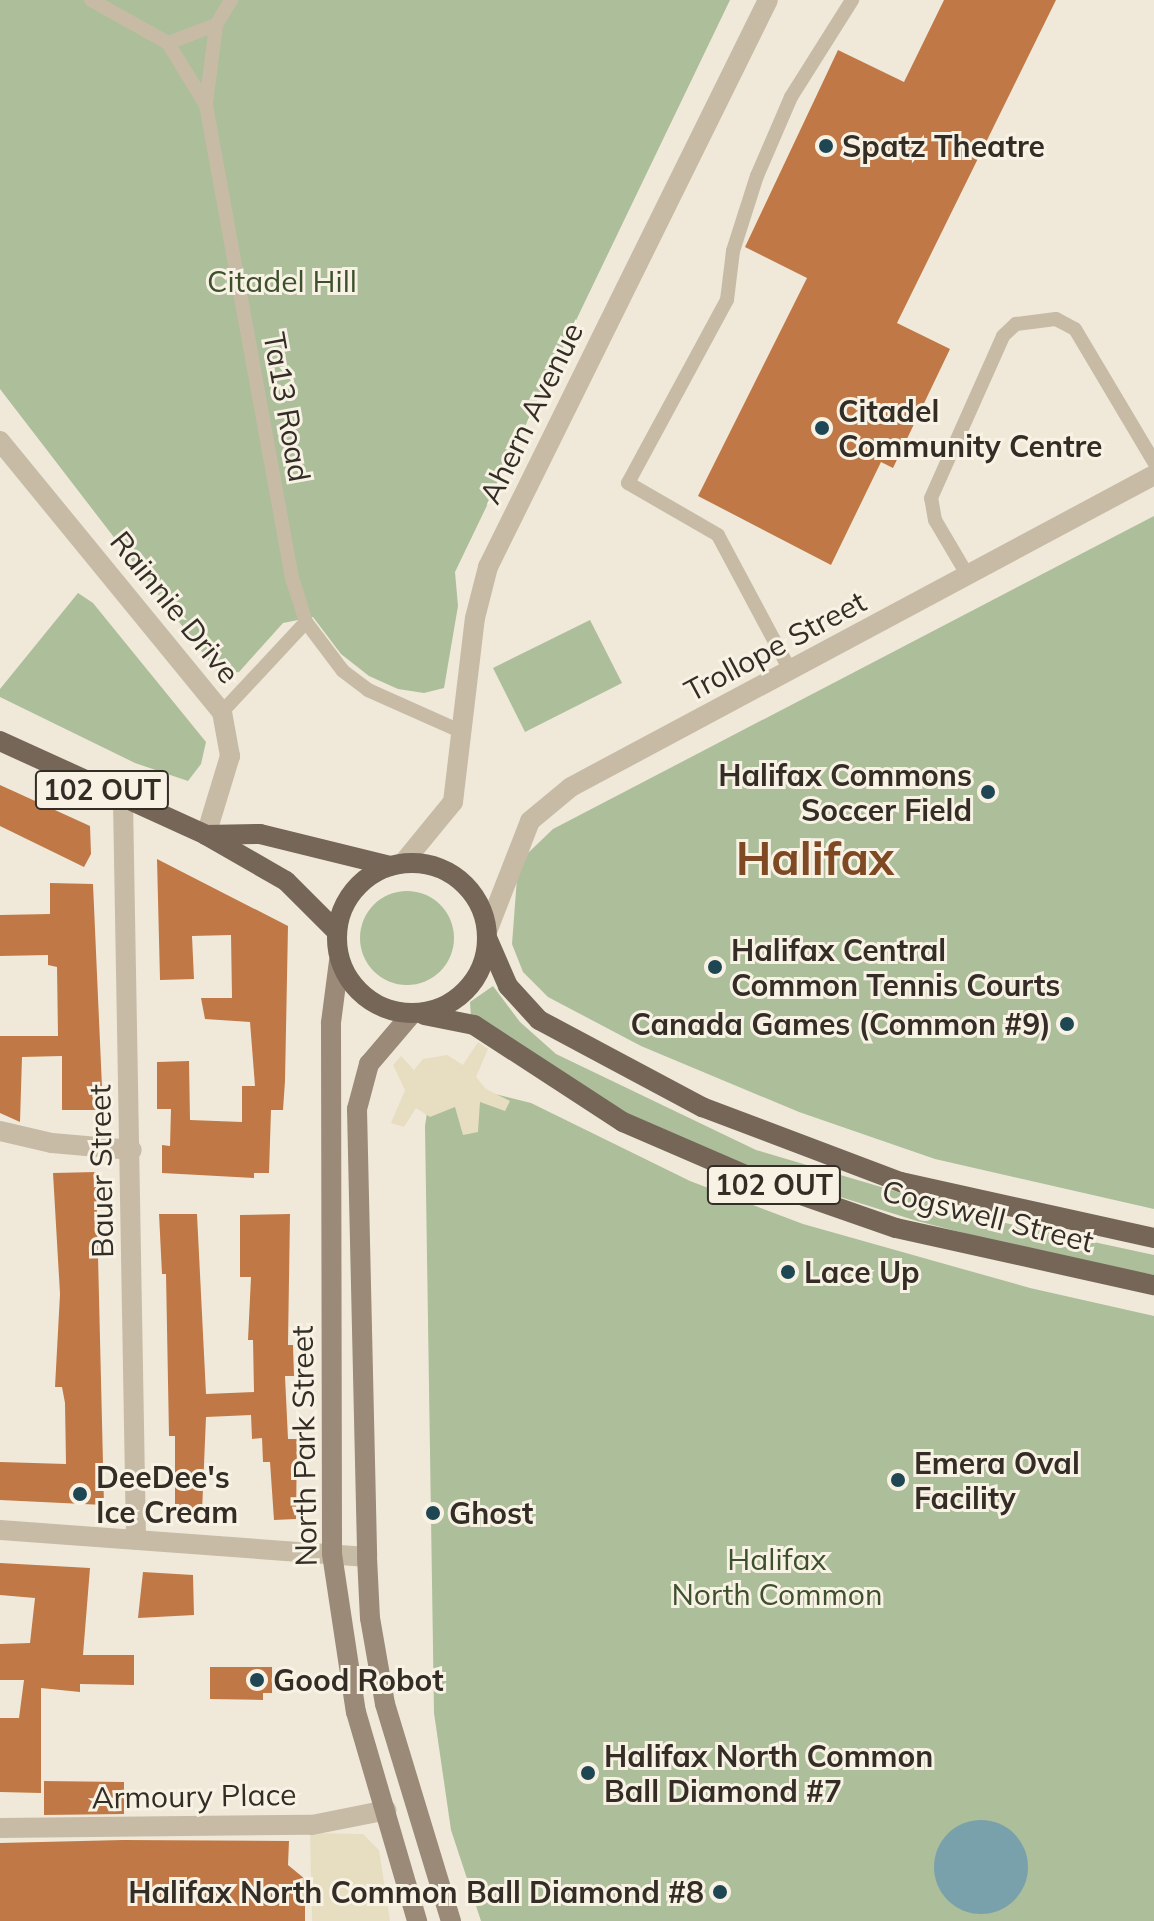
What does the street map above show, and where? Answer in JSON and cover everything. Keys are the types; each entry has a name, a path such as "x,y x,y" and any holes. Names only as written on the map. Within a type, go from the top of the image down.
{"main road":[{"name":"102 OUT","path":"0,741 123,801 206,835 286,881 335,930"},
{"path":"206,835 260,834 396,864 429,865 452,875 470,891 488,934 484,960 461,995 417,1016"},
{"path":"339,961 335,930 354,892 396,864"},
{"name":"Cogswell Street","path":"488,934 508,986 539,1020 702,1107 901,1182 1154,1238"},
{"name":"102 OUT","path":"339,961 370,998 417,1016"},
{"name":"North Park Street","path":"339,961 331,1023 332,1554 356,1712 417,1921"},
{"name":"Cogswell Street","path":"417,1016 474,1025 623,1122 755,1179 896,1228 1154,1285"},
{"name":"North Park Street","path":"417,1016 369,1064 357,1109 367,1557 370,1618 385,1704 451,1921"}],"street":[{"name":"Ahern Avenue","path":"396,864 453,802 475,618 488,567 768,0"},
{"name":"Rainnie Drive","path":"0,441 222,712 230,756 206,835"},
{"name":"Trollope Street","path":"488,934 521,838 549,802 1154,475"},
{"name":"Bauer Street","path":"123,801 132,1150 136,1540"},
{"path":"0,1131 52,1143 132,1150"},
{"path":"0,1530 367,1557"},
{"name":"Armoury Place","path":"0,1828 312,1825 387,1810"}],"lane":[{"path":"91,0 168,43 206,105"},
{"path":"206,105 216,25 231,0"},
{"path":"791,672 718,535 628,483 727,300 733,251 757,176 791,97 852,0"},
{"path":"168,43 216,25"},
{"name":"Ta13 Road","path":"206,105 292,578 306,622 343,671 368,690 460,731"},
{"path":"968,576 935,520 931,498 1003,336 1016,324 1056,319 1075,329 1154,462"},
{"path":"222,712 306,622"}],"green space":[{"name":"Citadel Hill","path":"0,0 730,0 455,572 458,606 444,688 424,693 398,689 369,676 341,654 313,617 283,623 239,672 219,674 0,389"},
{"path":"1154,516 1154,1209 935,1159 799,1112 641,1046 548,997 523,972 512,944 517,878 528,853 553,829"},
{"path":"78,593 93,603 206,742 201,764 188,781 135,763 0,697 0,689"},
{"path":"590,620 622,683 525,732 493,668"},
{"path":"407,891 425,894 440,905 451,920 454,938 451,956 440,971 425,982 407,985 389,982 374,971 363,956 360,938 363,920 374,905 389,894"},
{"path":"493,986 520,1022 556,1054 756,1150 996,1221 1154,1255 1154,1275 1065,1259 917,1221 754,1170 650,1127 471,1018 470,1002"},
{"name":"Halifax North Common","path":"479,1090 531,1103 690,1181 803,1224 1030,1288 1154,1316 1154,1921 481,1921 451,1830 434,1713 425,1126 427,1113"}],"shaded area":[{"path":"478,1042 488,1049 476,1077 486,1089 510,1101 505,1111 480,1102 478,1132 463,1135 455,1107 430,1117 416,1108 404,1127 391,1123 405,1090 393,1065 401,1056 414,1070 423,1059 447,1055 463,1065"},
{"path":"310,1833 363,1834 379,1850 390,1921 312,1921"}],"water":[{"path":"981,1820 999,1824 1014,1834 1024,1849 1028,1867 1024,1885 1014,1900 999,1910 981,1914 963,1910 948,1900 938,1885 934,1867 938,1849 948,1834 963,1824"}],"building":[{"path":"944,0 1056,0 897,323 950,349 893,468 881,462 831,565 698,496 807,278 745,247 838,50 904,82"},
{"path":"0,785 90,826 91,854 84,867 0,826"},
{"path":"157,859 288,926 283,1110 271,1110 269,1173 254,1173 254,1178 162,1173 162,1145 170,1146 171,1109 157,1109 157,1062 189,1061 190,1120 242,1122 242,1086 255,1086 250,1022 205,1019 201,998 232,998 231,935 192,936 194,979 160,980"},
{"path":"50,883 93,884 103,1110 62,1110 62,1056 22,1057 20,1122 0,1113 0,1036 58,1036 57,967 48,965 48,955 0,956 0,915 50,914"},
{"path":"96,1172 104,1505 0,1500 0,1462 66,1464 65,1403 62,1387 55,1387 60,1294 53,1173"},
{"path":"159,1214 197,1214 206,1394 254,1392 253,1340 248,1340 251,1277 240,1277 240,1215 290,1214 288,1345 293,1345 294,1376 285,1376 288,1439 297,1439 296,1519 274,1520 270,1462 263,1462 262,1438 252,1439 251,1415 206,1417 202,1512 175,1512 175,1436 169,1436 166,1274 162,1274"},
{"path":"0,1563 90,1568 83,1655 134,1655 134,1685 80,1684 80,1692 41,1688 41,1793 0,1792 0,1718 19,1718 24,1680 0,1680 0,1644 30,1643 35,1598 0,1595"},
{"path":"143,1572 193,1575 194,1615 138,1618"},
{"path":"210,1667 272,1667 272,1693 263,1693 263,1700 210,1699"},
{"path":"44,1781 124,1782 124,1814 44,1815"},
{"path":"289,1841 288,1865 305,1879 305,1921 0,1921 0,1843"}],"place":[{"name":"Spatz Theatre","path":"826,146"},
{"name":"Citadel Community Centre","path":"822,428"},
{"name":"Halifax Commons Soccer Field","path":"988,792"},
{"name":"Halifax Central Common Tennis Courts","path":"715,967"},
{"name":"Canada Games (Common #9)","path":"1067,1024"},
{"name":"Lace Up","path":"788,1272"},
{"name":"Emera Oval Facility","path":"898,1480"},
{"name":"DeeDee's Ice Cream","path":"80,1494"},
{"name":"Ghost","path":"433,1513"},
{"name":"Good Robot","path":"257,1680"},
{"name":"Halifax North Common Ball Diamond #7","path":"588,1773"},
{"name":"Halifax North Common Ball Diamond #8","path":"720,1892"}],"district":[{"name":"Halifax","path":"815,858"}]}
